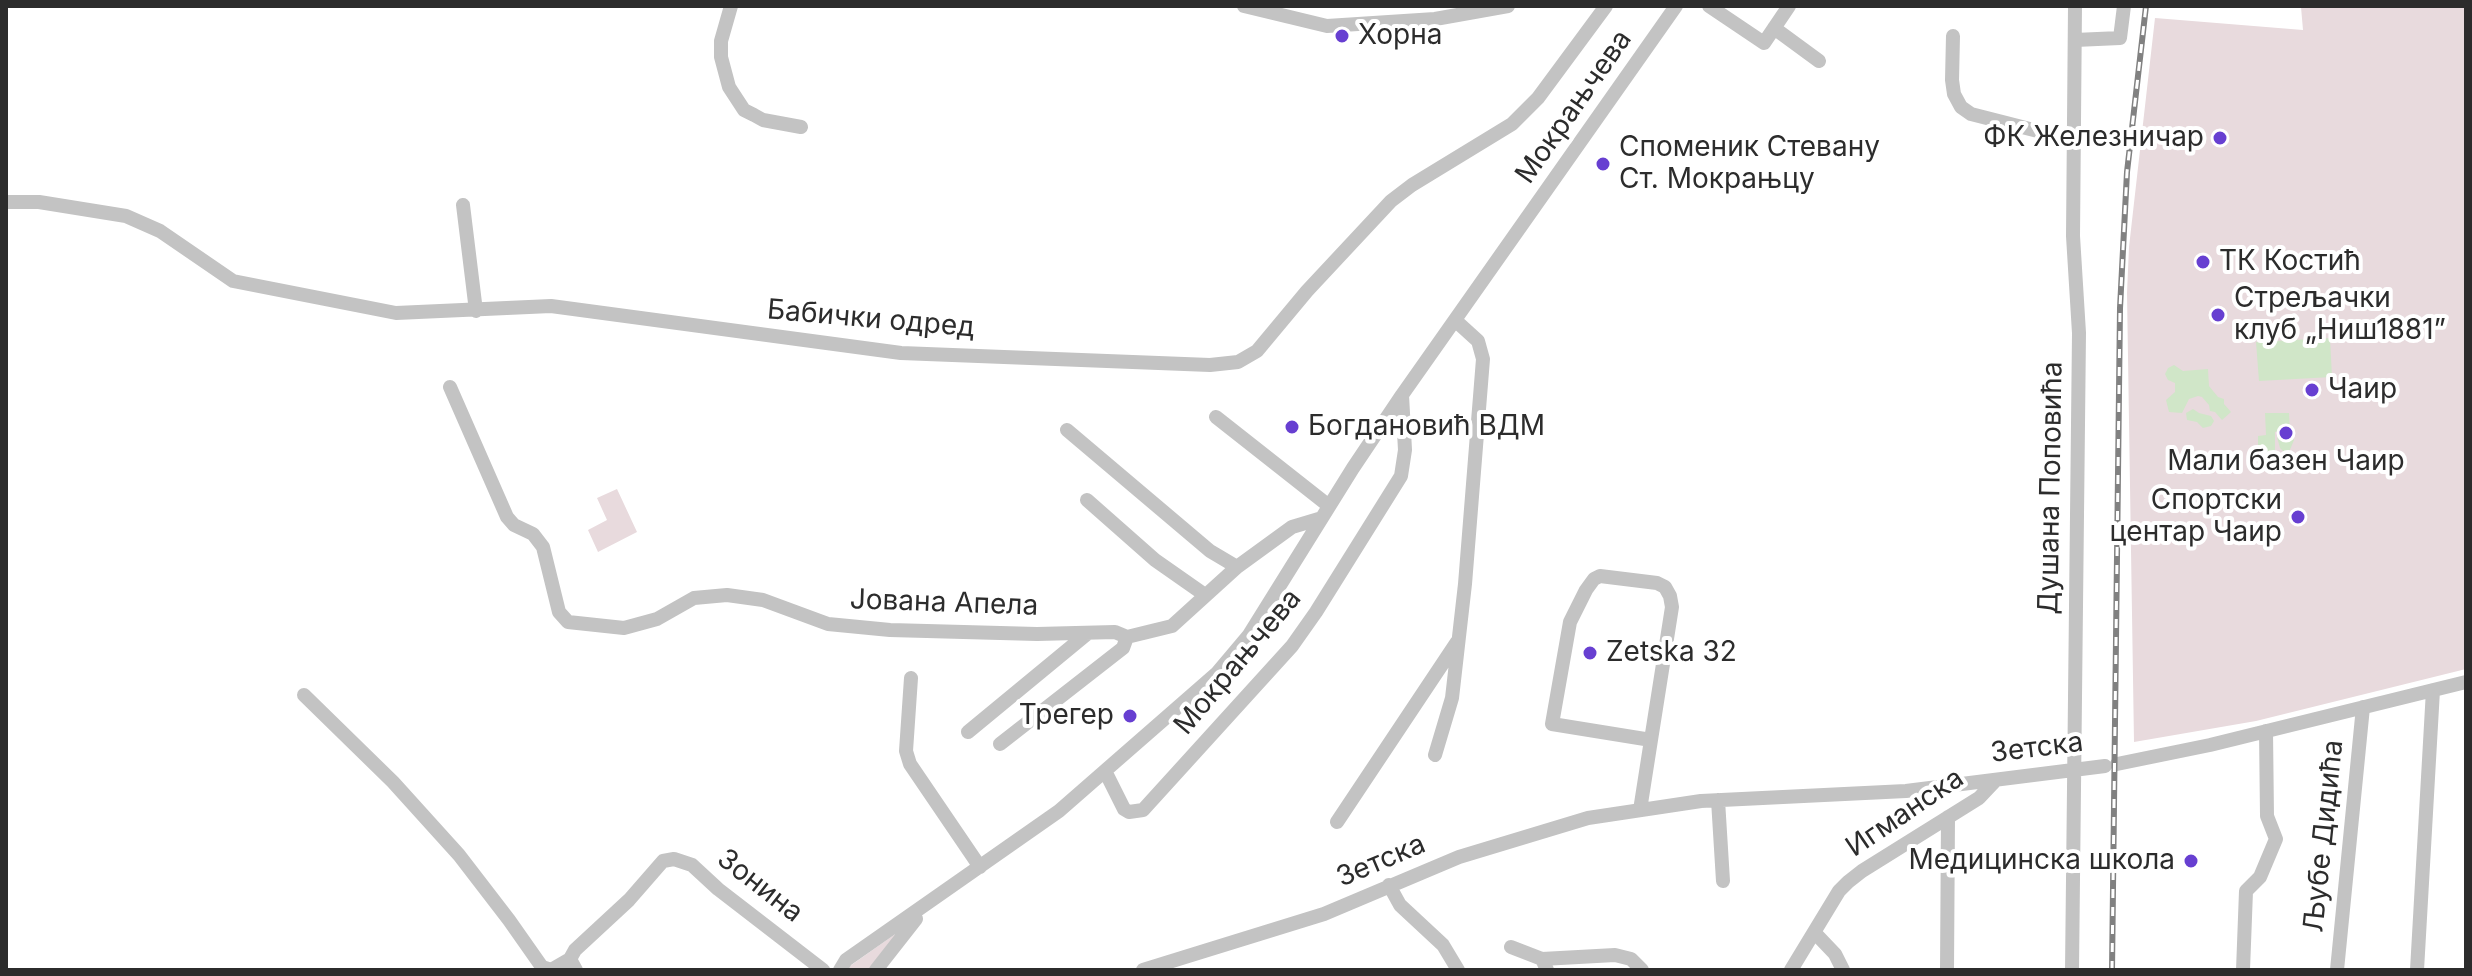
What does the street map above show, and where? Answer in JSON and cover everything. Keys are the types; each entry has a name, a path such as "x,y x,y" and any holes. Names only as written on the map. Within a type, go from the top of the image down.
{"street":[{"path":"731,6 721,41 721,57 729,87 744,110 763,120 801,127"},
{"path":"1244,6 1327,26 1435,19 1504,6"},
{"name":"Бабички одред","path":"6,202 39,202 126,216 160,231 233,281 396,313 551,306 901,353 1210,365 1238,362 1257,351 1307,291 1391,201 1512,124 1538,98 1606,6"},
{"name":"Мокрањчева","path":"843,965 1059,811 1217,673 1249,635 1402,395 1676,6"},
{"path":"1718,8 1764,43 1789,6"},
{"name":"Душана Поповића","path":"2072,970 2079,333 2073,236 2075,6"},
{"path":"2075,40 2120,38 2124,6"},
{"path":"1774,28 1819,61"},
{"path":"1953,36 1952,80 1954,94 1961,107 1971,114 2073,140"},
{"path":"463,205 476,311"},
{"path":"1435,755 1452,698 1459,640 1483,351 1478,341 1456,321"},
{"name":"Јована Апела","path":"450,387 507,517 514,525 533,534 543,547 559,612 568,622 624,628 657,619 694,598 727,595 763,600 828,624 890,630 1115,632 1127,637 1172,626 1237,567 1292,527 1325,512"},
{"name":"Мокрањчева","path":"1106,773 1124,809 1129,812 1143,810 1292,646 1401,476 1405,450 1402,395"},
{"path":"1216,417 1325,512"},
{"path":"1067,430 1210,551 1237,567"},
{"path":"1087,500 1155,560 1205,595"},
{"path":"1640,810 1672,607 1665,587 1657,583 1600,576 1586,590 1570,622 1552,724 1651,740"},
{"path":"968,732 1088,633"},
{"path":"1000,744 1123,648 1127,637"},
{"path":"1337,822 1459,640"},
{"path":"911,678 906,738 910,764 980,867"},
{"name":"Зетска","path":"1143,970 1324,914 1459,857 1588,818 1718,800 1906,791 2111,765 2466,682"},
{"path":"2417,970 2433,690"},
{"path":"304,695 393,782 459,855 542,967 551,970 573,964"},
{"name":"Љубе Дидића","path":"2337,970 2363,707"},
{"path":"2243,970 2246,891 2260,877 2276,839 2267,816 2266,731"},
{"name":"Игманска","path":"1791,970 1839,891 1848,882 1979,798 1996,780"},
{"path":"1718,800 1723,881"},
{"path":"1947,970 1948,817"},
{"name":"Зонина","path":"573,964 575,950 629,900 663,861 674,859 692,865 816,968"},
{"path":"1389,885 1400,905 1443,945 1458,970"},
{"name":"Мокрањчева","path":"876,970 927,906"},
{"path":"1814,932 1835,954 1843,970"},
{"path":"1511,947 1544,964 1615,955 1631,959 1642,970"},
{"path":"816,968 843,965"}],"shaded area":[{"name":"Спортски центар Чаир","path":"2297,6 2466,6 2466,669 2256,721 2134,742 2127,293 2129,247 2155,18 2303,30 2301,7"},
{"path":"2330,338 2332,377 2259,381 2256,342"},
{"path":"2174,365 2183,371 2208,369 2209,386 2218,397 2224,399 2231,412 2222,420 2198,396 2189,399 2182,413 2169,412 2166,400 2175,392 2175,383 2168,380 2165,374"},
{"path":"2193,409 2211,416 2214,421 2211,426 2203,428 2197,422 2187,420 2186,413"},
{"name":"Мали базен Чаир","path":"2265,413 2289,413 2294,440 2289,452 2280,448 2279,431 2275,432 2275,453 2258,453 2258,436 2266,435"},
{"path":"617,489 637,532 598,552 588,530 607,520 597,498"},
{"path":"898,932 870,970 848,970 850,966"}],"railway":[{"path":"2112,970 2120,308 2127,172 2146,6"}],"place":[{"name":"Хорна","path":"1342,36"},
{"name":"ФК Железничар","path":"2220,138"},
{"name":"Споменик Стевану Ст. Мокрањцу","path":"1603,164"},
{"name":"ТК Костић","path":"2203,262"},
{"name":"Стрељачки клуб „Ниш1881”","path":"2218,315"},
{"name":"Чаир","path":"2312,390"},
{"name":"Богдановић ВДМ","path":"1292,427"},
{"name":"Мали базен Чаир","path":"2286,433"},
{"name":"Спортски центар Чаир","path":"2298,517"},
{"name":"Zetska 32","path":"1590,653"},
{"name":"Трегер","path":"1130,716"},
{"name":"Медицинска школа","path":"2191,861"}]}
